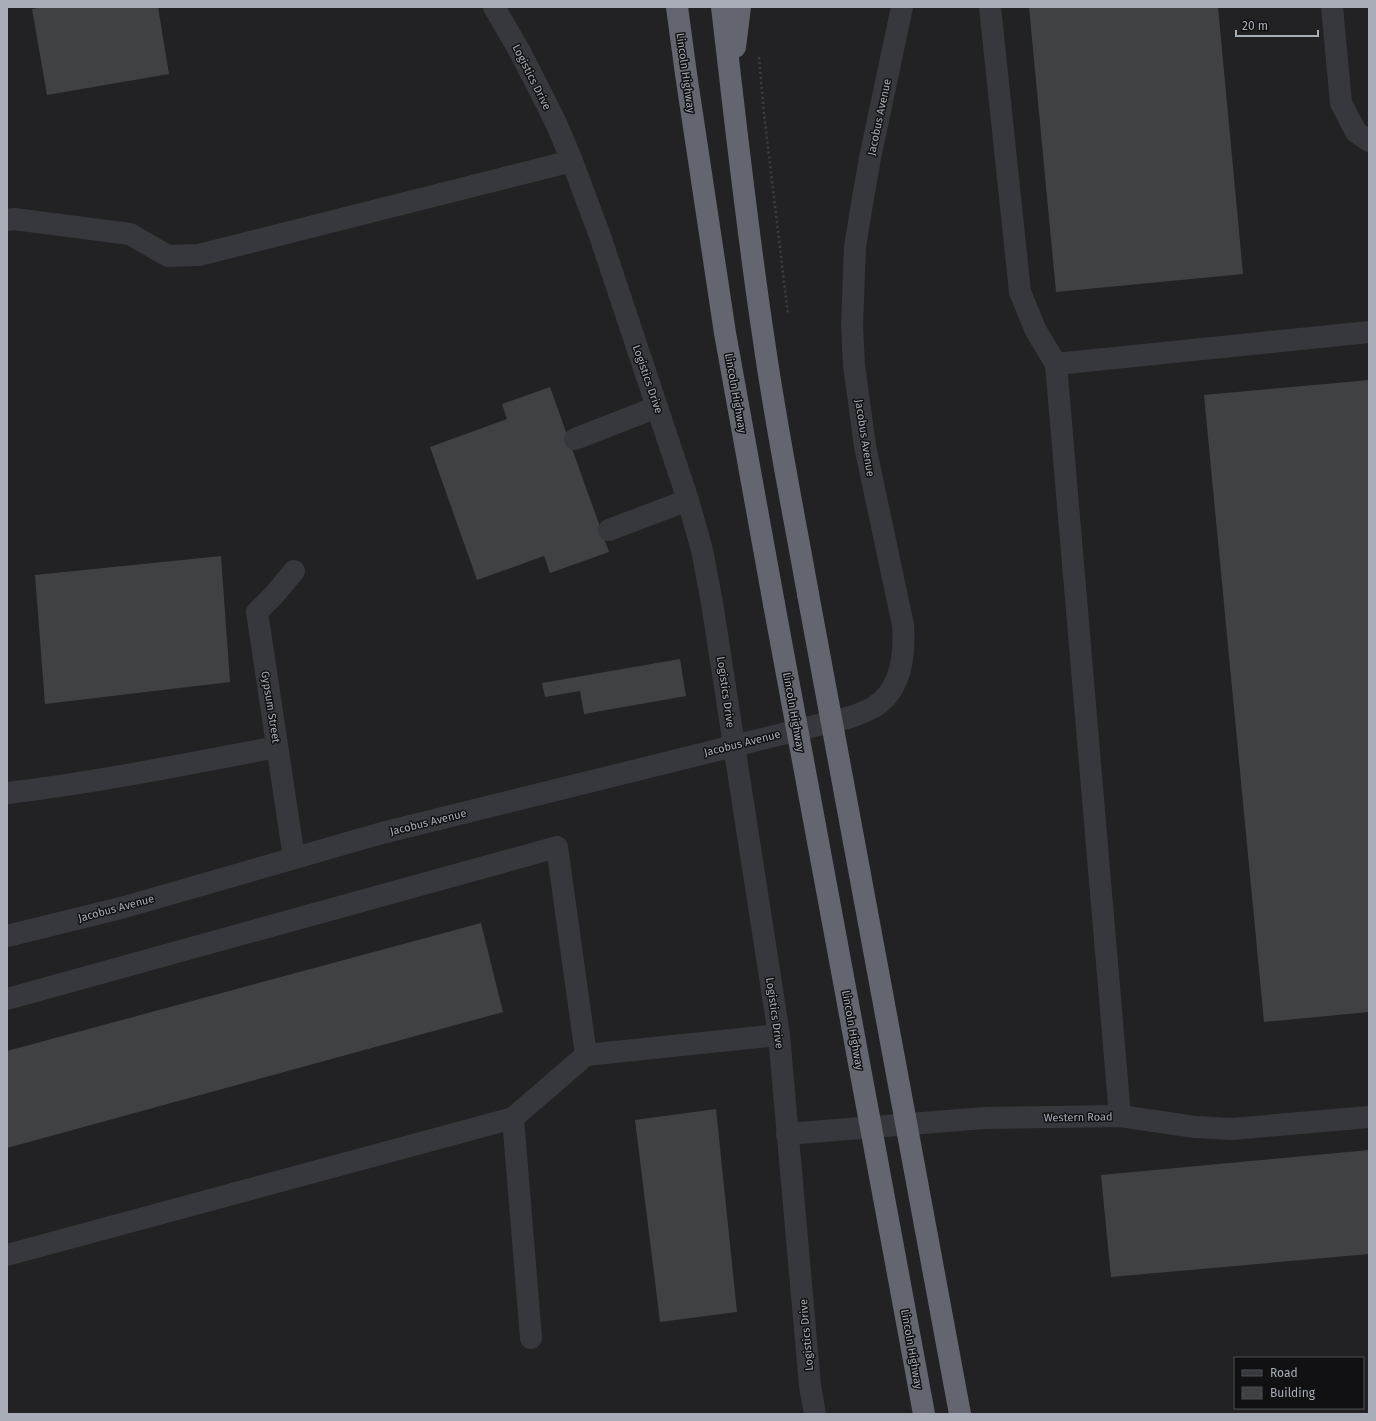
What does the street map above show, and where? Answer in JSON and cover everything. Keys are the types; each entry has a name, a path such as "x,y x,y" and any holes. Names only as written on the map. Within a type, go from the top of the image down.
{"highway":[{"path":"666,7 686,74"},
{"name":"Lincoln Highway","path":"677,7 725,333 924,1414"},
{"path":"722,7 745,211 783,460 960,1414"},
{"path":"730,80 740,7"}],"street":[{"name":"Logistics Drive","path":"494,7 535,80 556,123 572,161 600,236 658,407 688,500 708,575 778,1035 810,1386 815,1414"},
{"name":"Jacobus Avenue","path":"7,936 121,908 382,833 851,717 870,709 886,697 900,674 904,642 900,607 865,446 854,365 852,325 856,247 862,204 870,158 902,7"},
{"path":"990,7 1020,292 1036,331 1056,364 1120,1116"},
{"path":"1332,7 1341,103 1356,132 1369,141"},
{"path":"7,220 14,219 130,234 168,256 199,255 572,161"},
{"path":"1056,364 1369,332"},
{"path":"575,439 658,407"},
{"path":"609,530 688,500"},
{"name":"Gypsum Street","path":"294,570 274,595 257,612 294,858"},
{"path":"7,793 65,786 142,773 277,747"},
{"path":"7,999 557,848 586,1055"},
{"path":"7,1255 513,1118 586,1055 778,1035"},
{"name":"Western Road","path":"787,1134 984,1118 1120,1116 1195,1127 1230,1129 1369,1117"},
{"path":"513,1118 531,1338"}],"path":[{"path":"758,50 788,319"}],"shaded area":[{"path":"7,7 1369,7 1369,1414 7,1414"}],"building":[{"path":"43,7 158,7 169,74 47,95 32,9"},
{"path":"1029,7 1218,7 1243,274 1056,292"},
{"path":"1369,380 1369,1012 1264,1022 1204,395"},
{"path":"550,387 609,552 550,573 544,556 477,580 430,447 507,419 502,404"},
{"path":"221,556 230,682 45,704 35,575"},
{"path":"680,659 686,696 584,714 580,691 545,697 542,683"},
{"path":"481,923 503,1012 7,1148 7,1051"},
{"path":"716,1109 737,1312 660,1322 635,1120"},
{"path":"1369,1150 1369,1254 1111,1277 1101,1175"}]}
